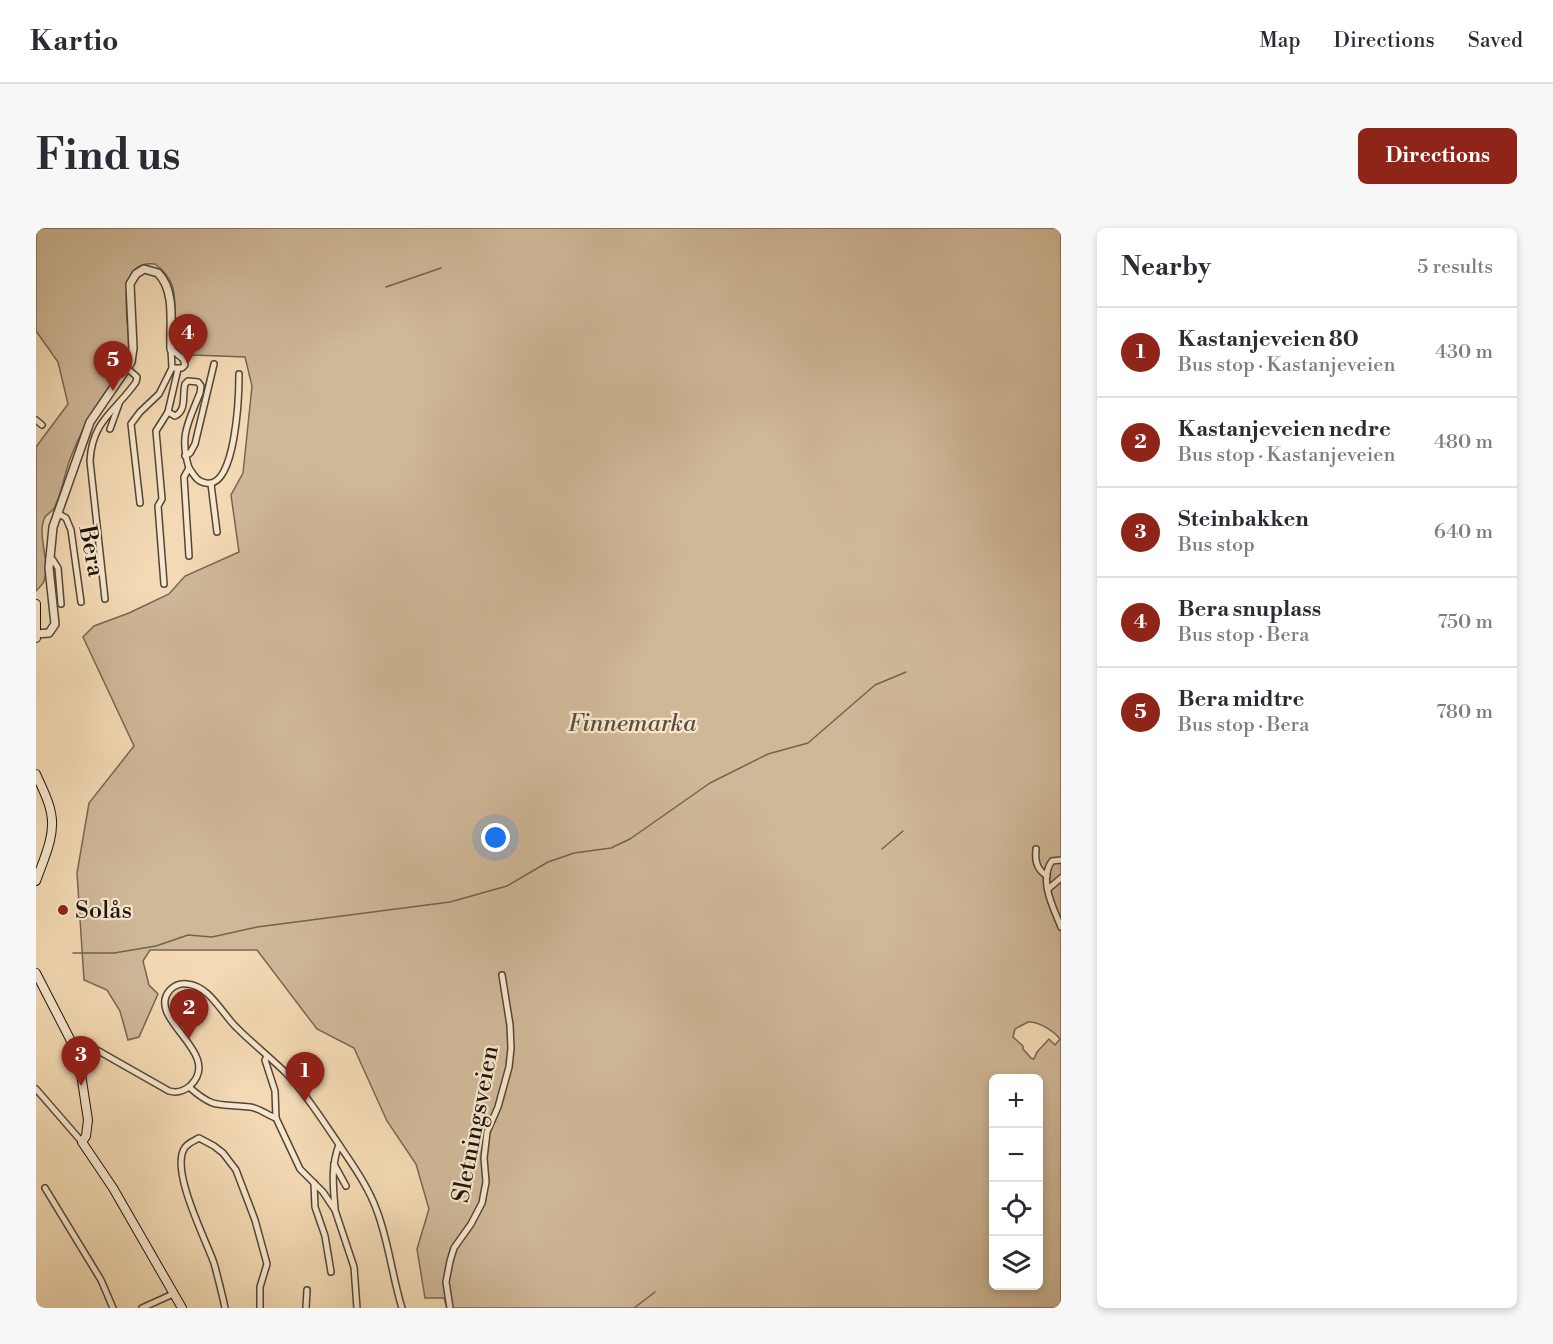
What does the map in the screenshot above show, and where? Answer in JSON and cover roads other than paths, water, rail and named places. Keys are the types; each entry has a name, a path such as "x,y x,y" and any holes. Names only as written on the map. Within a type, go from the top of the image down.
{"main road":[{"path":"36,604 36,636"},
{"path":"36,774 50,808 52,830 36,881"},
{"path":"36,973 74,1048 88,1109 87,1131 82,1142 113,1188 182,1308"}],"street":[{"name":"Bera","path":"36,636 48,633 55,624 49,585 53,527 90,422 128,369 133,348 130,284 136,274 144,269 158,273 165,282 169,300 171,349 175,368 183,367 185,362 181,356 171,349"},
{"path":"185,456 190,453 195,444 214,364"},
{"path":"164,584 158,506 162,499 156,431 168,412 175,368"},
{"path":"140,503 131,424 159,394 175,368"},
{"path":"105,598 90,451 100,425 132,388 137,377 128,369"},
{"path":"168,412 175,417 180,414 185,384 188,381 198,382 201,386 200,393 184,438 185,456 194,477 201,482 211,484 221,476 228,463 239,398 239,374"},
{"path":"110,429 122,400"},
{"path":"36,420 42,425"},
{"path":"189,468 184,477 189,556"},
{"path":"211,484 217,532"},
{"name":"Bera","path":"57,513 66,518 71,530 81,602"},
{"name":"Bera","path":"50,559 58,568 61,604"},
{"path":"1036,849 1038,868 1047,876"},
{"path":"1061,860 1052,861 1048,866 1047,876 1048,889 1061,927"},
{"path":"1048,889 1061,878"},
{"name":"Sletningsveien","path":"450,1308 446,1282 450,1261 454,1248 482,1203 486,1182 484,1158 488,1132 498,1107 509,1067 510,1025 502,975"},
{"path":"74,1048 88,1045 172,1092 184,1090 189,1087 197,1074 198,1063 195,1052 166,1010 165,999 177,984 198,987 207,994 232,1024 287,1074 303,1093 362,1178 377,1210 388,1243 402,1308"},
{"path":"267,1056 265,1060 275,1091 276,1118 300,1169 335,1210"},
{"path":"189,1087 210,1103 250,1107 276,1118"},
{"path":"36,1089 82,1142"},
{"path":"225,1308 213,1262 187,1195 181,1164 184,1149 199,1138 214,1146 228,1158 241,1181 255,1220 267,1264 260,1287 260,1308"},
{"path":"339,1145 333,1180 335,1210 354,1267 357,1308"},
{"path":"334,1164 346,1186"},
{"path":"314,1183 315,1207 325,1236 331,1272"},
{"path":"45,1188 101,1280 113,1308"},
{"path":"306,1308 307,1290"},
{"path":"142,1308 173,1294"}],"waterway":[{"path":"386,287 441,268"},
{"path":"73,953 114,953 156,946 188,935 212,937 257,927 450,902 507,886 548,862 574,853 611,848 630,839 710,783 768,754 808,743 875,685 906,672"},
{"path":"882,849 903,831"},
{"path":"634,1308 655,1292"}],"place":[{"name":"Bera snuplass","path":"188,364"},
{"name":"Bera midtre","path":"113,391"},
{"name":"Solås","path":"63,910"},
{"name":"Kastanjeveien nedre","path":"189,1039"},
{"name":"Steinbakken","path":"81,1086"},
{"name":"Kastanjeveien 80","path":"305,1102"}],"park label":[{"name":"Finnemarka","path":"632,723"}]}
